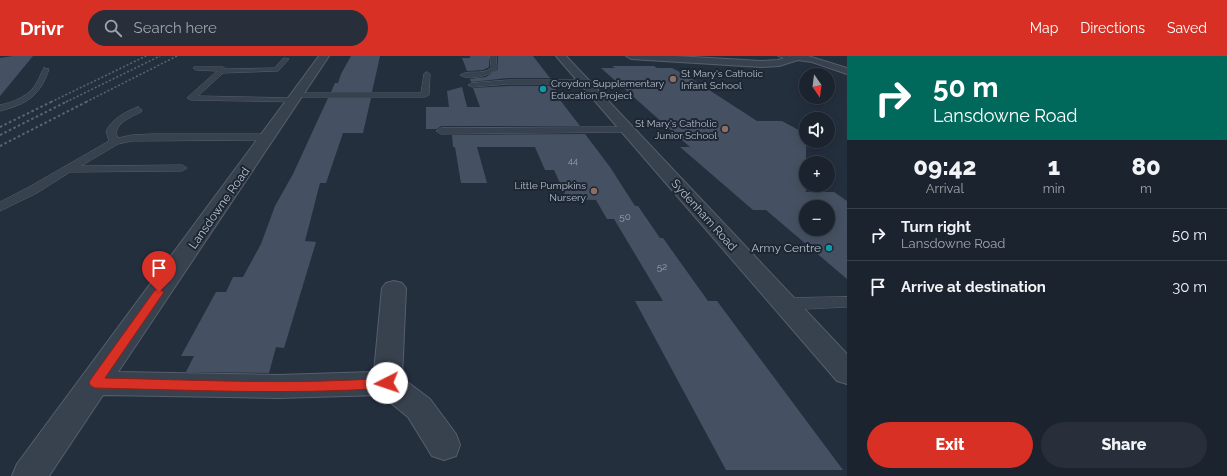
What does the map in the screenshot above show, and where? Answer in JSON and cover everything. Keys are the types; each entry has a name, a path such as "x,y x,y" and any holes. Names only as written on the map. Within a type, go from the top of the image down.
{"street":[{"name":"Lansdowne Road","path":"29,476 269,137 324,56"},
{"name":"Sydenham Road","path":"561,56 847,373"},
{"path":"631,56 692,58 768,64 797,57 847,71"},
{"path":"387,383 394,288"},
{"path":"95,383 296,387 338,387 387,383 419,408 444,445"}],"lane":[{"path":"464,74 485,74 492,72 494,68 493,56"},
{"path":"781,56 797,57"},
{"path":"286,59 276,70 221,71 191,98 425,95 427,74"},
{"path":"196,68 223,69 221,71"},
{"path":"0,108 9,106 34,92 40,84 46,69"},
{"path":"472,85 508,82 584,82"},
{"path":"115,142 110,136 110,131 113,125 138,110"},
{"path":"441,131 628,130"},
{"path":"0,207 33,190 115,142 132,138 152,137 269,137"},
{"path":"68,169 182,168"},
{"path":"785,304 847,302"}],"building":[{"path":"13,56 33,56 0,96 0,58"},
{"path":"351,56 380,56 372,92 331,92 335,83 338,83 341,74"},
{"path":"470,56 489,56 489,67 483,70 467,71 462,58 470,58"},
{"path":"498,56 533,56 550,78 508,78 471,82 470,79 486,77 498,69"},
{"path":"612,66 654,66 657,68 672,68 686,75 757,121 782,121 799,130 799,148 806,148 806,156 799,156 799,192 834,192 847,201 847,279 766,210 753,210 680,147 690,147 601,68 615,68"},
{"path":"553,86 561,96 557,96 580,126 441,126 437,129 426,129 426,107 449,107 447,91 462,87 467,107 480,107 473,88"},
{"path":"328,98 371,98 363,133 343,133 326,183 320,183 305,241 316,242 284,348 276,347 269,373 186,372 194,356 181,356 216,292 226,292 233,277 243,277 261,244 275,206 293,174"},
{"path":"585,134 610,167 635,206 638,206 660,238 663,238 708,301 717,301 843,470 726,470 635,301 663,301 614,219 607,219 596,200 567,199 554,170 545,170 535,147 477,147 487,183 461,183 455,147 453,147 452,135"}],"railway":[{"path":"51,102 146,56"},
{"path":"66,102 160,56"},
{"path":"86,102 177,56"},
{"path":"0,127 53,101"},
{"path":"0,146 88,101"},
{"path":"0,135 66,102"}],"place":[{"name":"St Mary's Catholic Infant School","path":"673,79"},
{"name":"Croydon Supplementary Education Project","path":"543,89"},
{"name":"St Mary's Catholic Junior School","path":"725,129"},
{"name":"Little Pumpkins Nursery","path":"594,191"},
{"name":"Army Centre","path":"829,248"}],"route":[{"path":"159,292 95,383 338,387 387,383"}]}
